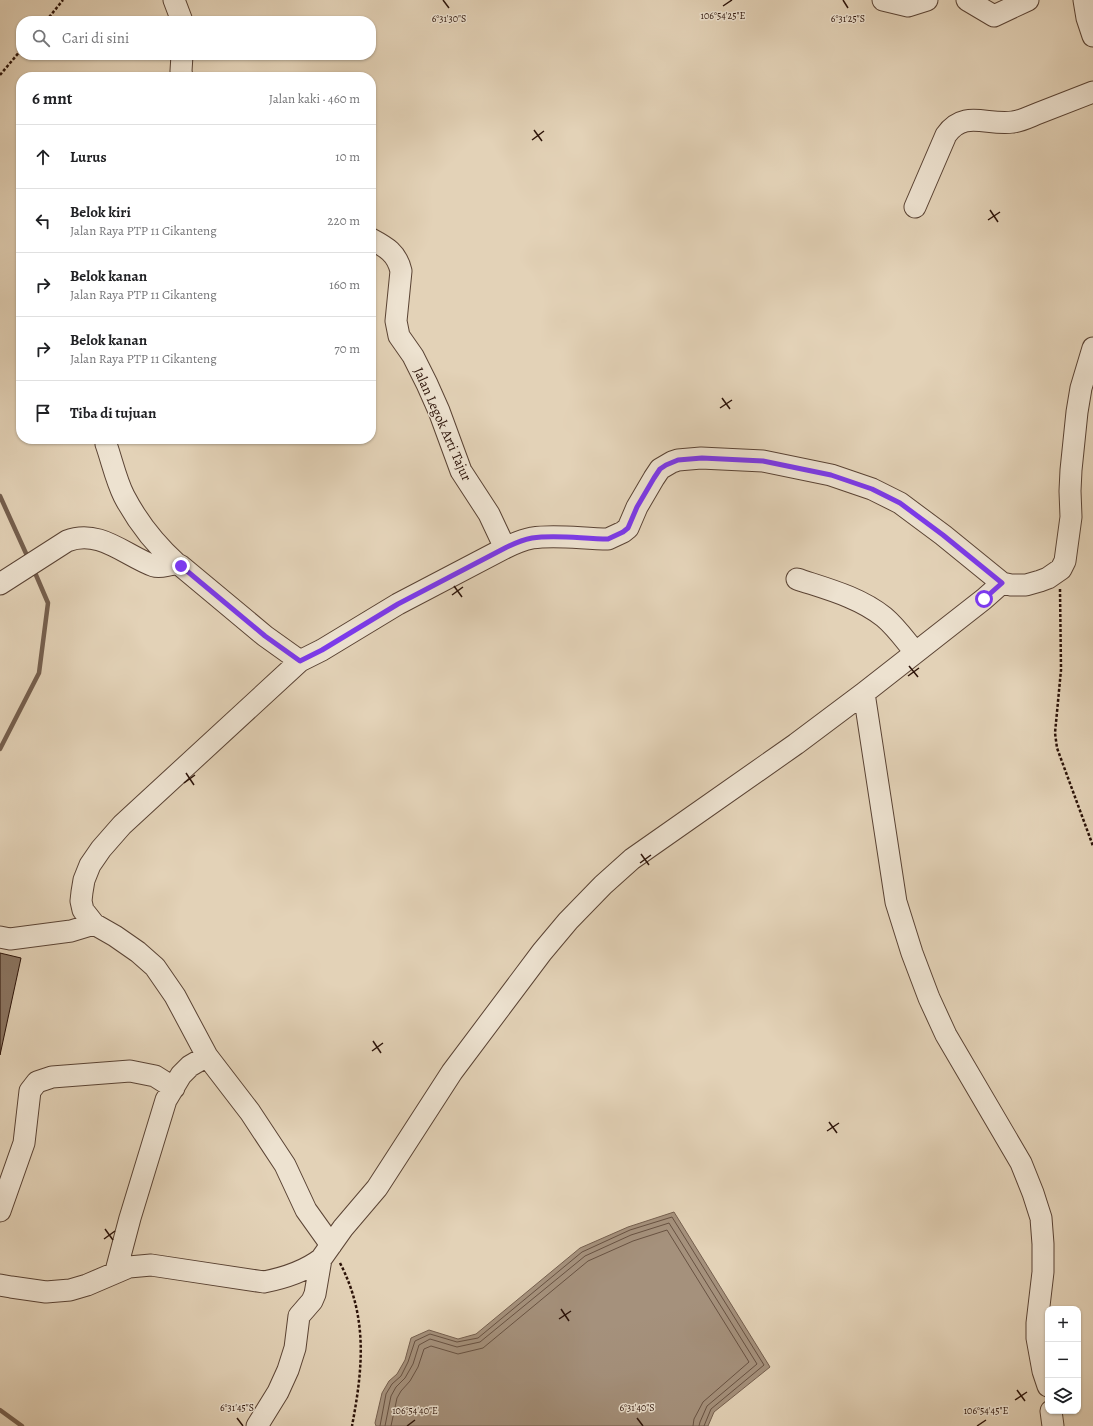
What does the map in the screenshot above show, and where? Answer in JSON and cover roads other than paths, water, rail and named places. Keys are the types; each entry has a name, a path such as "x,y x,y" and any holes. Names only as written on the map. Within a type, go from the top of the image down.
{"street":[{"path":"174,0 180,16"},
{"path":"182,16 182,11 187,0"},
{"path":"883,0 914,2"},
{"path":"967,0 992,8 1028,0"},
{"path":"1084,0 1087,18 1093,36"},
{"path":"181,72 182,60"},
{"path":"915,208 946,135 952,126 964,121 973,120 992,123 1015,122 1093,92"},
{"name":"Jalan Legok Arti Tajur","path":"376,243 392,251 399,262 401,270 396,321 399,336 413,356 427,384 439,411 461,471 489,514 505,548"},
{"path":"257,1426 278,1392 288,1370 295,1348 299,1316 312,1301 315,1294 326,1252 285,1165 250,1112 207,1056 175,996 155,967 138,952 94,924 83,910 81,901 84,880 90,866 101,849 122,825 300,661 322,650 398,604 505,548 530,538 608,539 616,536 628,528 637,507 660,469 678,460 702,458 763,461 831,475 872,489 900,503 943,535 1002,583 1011,585 1026,585 1048,578 1060,569 1065,560 1071,517 1070,477 1077,412 1081,388 1093,348"},
{"path":"106,444 123,495 152,537 177,564 265,636 300,661"},
{"path":"6,580 55,548 76,538 85,537 111,545 156,566 177,564"},
{"path":"797,579 847,595 872,608 892,624 915,652"},
{"path":"0,1284 11,1288 46,1292 70,1290 87,1285 116,1271 129,1267 151,1265 264,1282 282,1279 313,1266 377,1188 452,1072 542,952 568,921 603,885 632,859 796,744 864,693 978,604 1002,583"},
{"path":"864,693 896,902 912,953 929,998 946,1035 1022,1163 1034,1193 1041,1218 1043,1272 1037,1323 1037,1338 1045,1378"},
{"path":"0,937 10,940 71,932 94,924"},
{"path":"116,1271 130,1218 166,1100 181,1075 190,1066 207,1056"},
{"path":"0,1211 24,1143 30,1091 37,1082 52,1077 130,1071 155,1076 174,1088"},
{"path":"1051,1414 1053,1426"}],"water":[{"path":"674,1212 770,1367 714,1412 708,1426 376,1426 375,1423 382,1393 389,1381 397,1374 405,1360 411,1338 429,1330 458,1339 476,1334 580,1248 628,1227"}],"waterway":[{"path":"0,496 29,560"},
{"path":"0,749 39,673 48,603 33,568"},
{"path":"0,1410 22,1426"}]}
